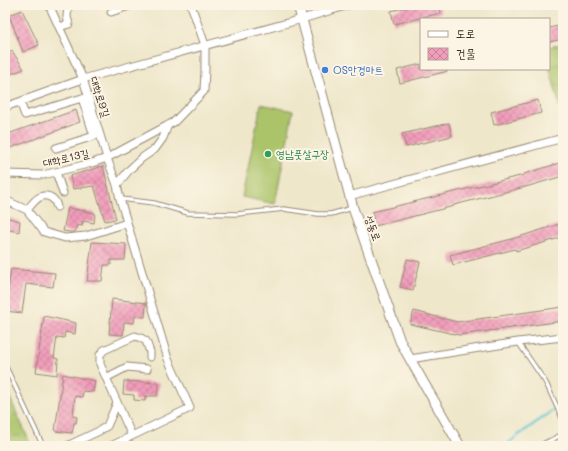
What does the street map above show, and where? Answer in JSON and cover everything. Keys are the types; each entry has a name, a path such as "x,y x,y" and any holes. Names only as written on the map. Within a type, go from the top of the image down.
{"street":[{"name":"대학로9길","path":"49,5 83,78 107,158 117,185 168,359 190,408 132,436"},
{"path":"59,27 69,24 68,5"},
{"path":"111,12 132,5"},
{"path":"117,185 129,170 142,158 156,149 163,138 168,125 174,122 204,91 205,45 192,5"},
{"name":"성동로","path":"298,5 349,196 400,341 460,446"},
{"path":"5,107 83,78 349,5"},
{"path":"20,102 25,114 82,98 94,136 56,148"},
{"name":"대학로13길","path":"5,174 43,175 92,163 107,158 168,125"},
{"path":"349,196 563,138"},
{"path":"56,172 63,193"},
{"path":"27,210 37,199 42,196 53,198 57,208"},
{"path":"5,200 27,210 44,232 65,238 86,236 127,223"},
{"path":"111,446 132,436 100,364 100,355 104,350 135,336 146,341 150,352 150,357"},
{"path":"410,359 518,342 563,337"},
{"path":"106,378 127,367 148,370"},
{"path":"67,446 107,426 117,403"}],"lane":[{"path":"120,199 154,203 188,213 237,214 284,209 318,214 331,214 353,208"},
{"path":"518,342 546,383 563,420"},
{"path":"5,365 43,446"},
{"path":"539,446 563,434"}],"green space":[{"path":"563,43 563,119 550,70 550,47"},
{"name":"영남풋살구장","path":"261,104 293,111 275,204 242,197"},
{"path":"5,387 31,445 31,446 5,446"}],"building":[{"path":"416,5 439,5 441,13 394,24 391,11"},
{"path":"22,10 39,45 23,52 9,15"},
{"path":"563,25 563,39 550,42 550,28"},
{"path":"12,51 24,69 5,76 5,55"},
{"path":"420,64 420,70 448,71 400,83 397,70"},
{"path":"538,100 541,113 494,125 491,112"},
{"path":"76,110 80,122 5,150 5,135"},
{"path":"449,123 452,136 406,147 402,134"},
{"path":"563,162 563,176 375,226 372,212 524,175"},
{"path":"103,166 116,219 105,221 94,186 73,189 70,176"},
{"path":"68,208 95,213 94,223 83,221 82,226 77,225 75,232 63,231"},
{"path":"5,217 20,221 19,232 5,229"},
{"path":"563,223 563,237 516,251 515,249 453,265 450,255 512,239"},
{"path":"92,242 126,244 125,260 111,260 111,265 104,265 102,281 87,281"},
{"path":"407,259 420,262 413,290 400,287"},
{"path":"11,269 55,273 53,287 26,284 22,313 5,311"},
{"path":"112,299 146,303 145,317 135,316 134,323 124,322 123,335 109,334"},
{"path":"563,307 563,321 459,335 410,324 414,311 457,322"},
{"path":"44,316 76,323 75,334 65,332 64,338 57,337 54,358 58,359 57,375 36,372"},
{"path":"63,374 95,381 93,392 83,391 82,397 75,396 73,416 77,417 72,433 55,431"},
{"path":"124,381 159,383 157,396 145,396 145,401 134,400 134,395 123,394"}],"waterway":[{"path":"505,446 563,403"}],"place":[{"name":"OS안경마트","path":"325,70"},
{"name":"영남풋살구장","path":"268,154"}]}
